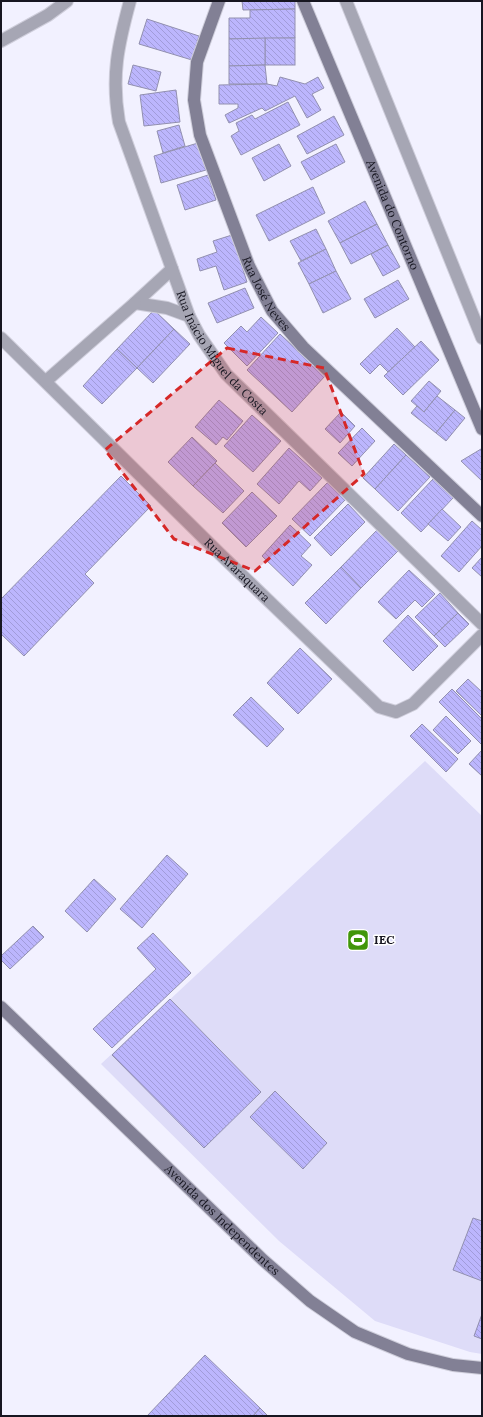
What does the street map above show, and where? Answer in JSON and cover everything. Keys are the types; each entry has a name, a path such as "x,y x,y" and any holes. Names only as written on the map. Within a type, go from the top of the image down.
{"street":[{"path":"1,41 48,15 67,1"},
{"name":"Rua Inácio Miguel da Costa","path":"130,1 119,43 115,72 115,100 119,122 189,316 199,335 226,374 482,624"},
{"name":"Rua José Neves","path":"219,1 197,62 194,100 200,136 249,266 272,311 303,347 482,516"},
{"name":"Avenida do Contorno","path":"303,1 482,429"},
{"path":"346,1 482,338"},
{"path":"46,381 172,269"},
{"path":"135,303 167,308 189,316"},
{"name":"Rua Araraquara","path":"1,338 378,707 396,712 413,704 482,635"},
{"name":"Avenida dos Independentes","path":"1,1007 264,1260 310,1301 355,1332 408,1354 453,1365 482,1368"}],"highlighted area":[{"path":"227,348 324,368 364,474 255,571 174,539 105,450"}],"shaded area":[{"name":"IEC","path":"425,761 482,816 482,1354 470,1352 375,1321 279,1241 101,1064"}],"building":[{"path":"242,1 295,1 295,9 243,10"},
{"path":"295,9 295,38 229,39 229,18 250,18 250,10"},
{"path":"147,19 199,36 192,60 139,44"},
{"path":"265,38 295,38 295,65 265,65"},
{"path":"265,38 265,65 229,66 229,39"},
{"path":"133,65 161,72 156,91 128,84"},
{"path":"265,65 267,84 229,84 229,66"},
{"path":"280,77 305,84 318,77 324,88 312,94 321,110 307,118 295,96 265,111 262,108 229,123 225,115 238,108 238,104 219,104 219,85 267,84 277,86"},
{"path":"176,90 180,122 144,126 140,95"},
{"path":"288,102 300,125 241,155 231,136 239,131 236,123 252,115 255,119"},
{"path":"334,116 344,135 307,154 297,136"},
{"path":"179,125 185,146 163,153 157,131"},
{"path":"198,143 206,170 161,183 154,156"},
{"path":"279,144 291,166 264,181 252,158"},
{"path":"336,144 345,162 311,180 301,162"},
{"path":"208,175 216,200 185,210 177,185"},
{"path":"313,187 325,213 269,241 256,215"},
{"path":"365,201 377,224 340,243 328,221"},
{"path":"377,224 388,245 351,264 340,243"},
{"path":"316,229 326,249 301,261 290,241"},
{"path":"232,235 247,282 224,290 216,266 200,271 197,259 217,252 213,241"},
{"path":"388,245 400,267 383,276 371,254"},
{"path":"326,249 336,271 309,284 298,263"},
{"path":"336,271 351,299 323,313 309,284"},
{"path":"398,280 409,299 375,318 364,299"},
{"path":"245,288 254,308 217,323 208,303"},
{"path":"154,310 174,329 137,368 117,349"},
{"path":"261,317 278,333 247,366 224,343 241,326 247,332"},
{"path":"397,328 415,347 388,372 380,364 370,374 360,364"},
{"path":"174,329 190,344 153,383 137,368"},
{"path":"280,334 325,376 292,412 247,370"},
{"path":"421,341 439,360 403,395 384,376"},
{"path":"117,349 137,368 102,404 83,386"},
{"path":"429,381 441,391 424,412 411,401"},
{"path":"437,396 455,410 436,433 411,413 417,406 424,412"},
{"path":"219,400 243,421 227,440 223,437 216,445 195,427"},
{"path":"455,410 465,418 446,441 436,433"},
{"path":"341,412 355,426 340,443 325,429"},
{"path":"252,415 281,441 253,472 224,446"},
{"path":"362,428 375,441 352,466 338,453"},
{"path":"192,437 217,461 193,486 168,462"},
{"path":"394,444 406,455 375,489 363,478"},
{"path":"289,448 322,478 310,491 299,481 279,504 257,484"},
{"path":"481,449 482,451 482,481 461,461"},
{"path":"406,455 430,477 398,511 375,489"},
{"path":"215,463 244,491 223,513 193,486"},
{"path":"121,476 151,506 85,574 94,583 24,656 1,634 1,599"},
{"path":"433,479 453,498 421,532 401,513"},
{"path":"328,482 346,499 310,536 292,519"},
{"path":"252,492 277,516 246,547 222,523"},
{"path":"348,504 365,522 331,556 314,538"},
{"path":"442,509 461,527 448,541 428,524"},
{"path":"472,521 482,530 482,546 459,572 441,556"},
{"path":"290,525 311,545 301,556 312,565 293,586 262,556"},
{"path":"377,530 398,551 361,588 341,567"},
{"path":"482,557 482,577 472,568"},
{"path":"341,567 361,588 326,624 305,603"},
{"path":"409,570 435,594 422,607 415,600 396,619 378,602"},
{"path":"440,593 458,613 434,636 415,617"},
{"path":"458,613 469,624 445,647 434,636"},
{"path":"408,615 438,646 413,671 383,641"},
{"path":"300,648 332,679 298,714 267,683"},
{"path":"468,679 482,692 482,716 456,691"},
{"path":"452,689 482,719 482,745 439,702"},
{"path":"251,697 284,729 267,747 233,715"},
{"path":"446,716 471,741 458,754 433,730"},
{"path":"422,724 458,759 446,772 410,736"},
{"path":"482,750 482,776 469,764"},
{"path":"167,855 188,874 142,928 120,909"},
{"path":"94,879 116,899 87,932 65,911"},
{"path":"33,926 44,937 10,969 1,960 1,956"},
{"path":"153,933 191,973 112,1048 93,1029 156,969 137,948"},
{"path":"170,999 261,1092 204,1148 112,1055"},
{"path":"275,1091 327,1143 303,1169 250,1117"},
{"path":"473,1218 482,1221 482,1281 453,1270"},
{"path":"482,1314 482,1339 474,1336"},
{"path":"205,1355 260,1408 253,1416 147,1416"},
{"path":"260,1408 268,1416 253,1416"}],"place":[{"name":"IEC","path":"358,940"}]}
